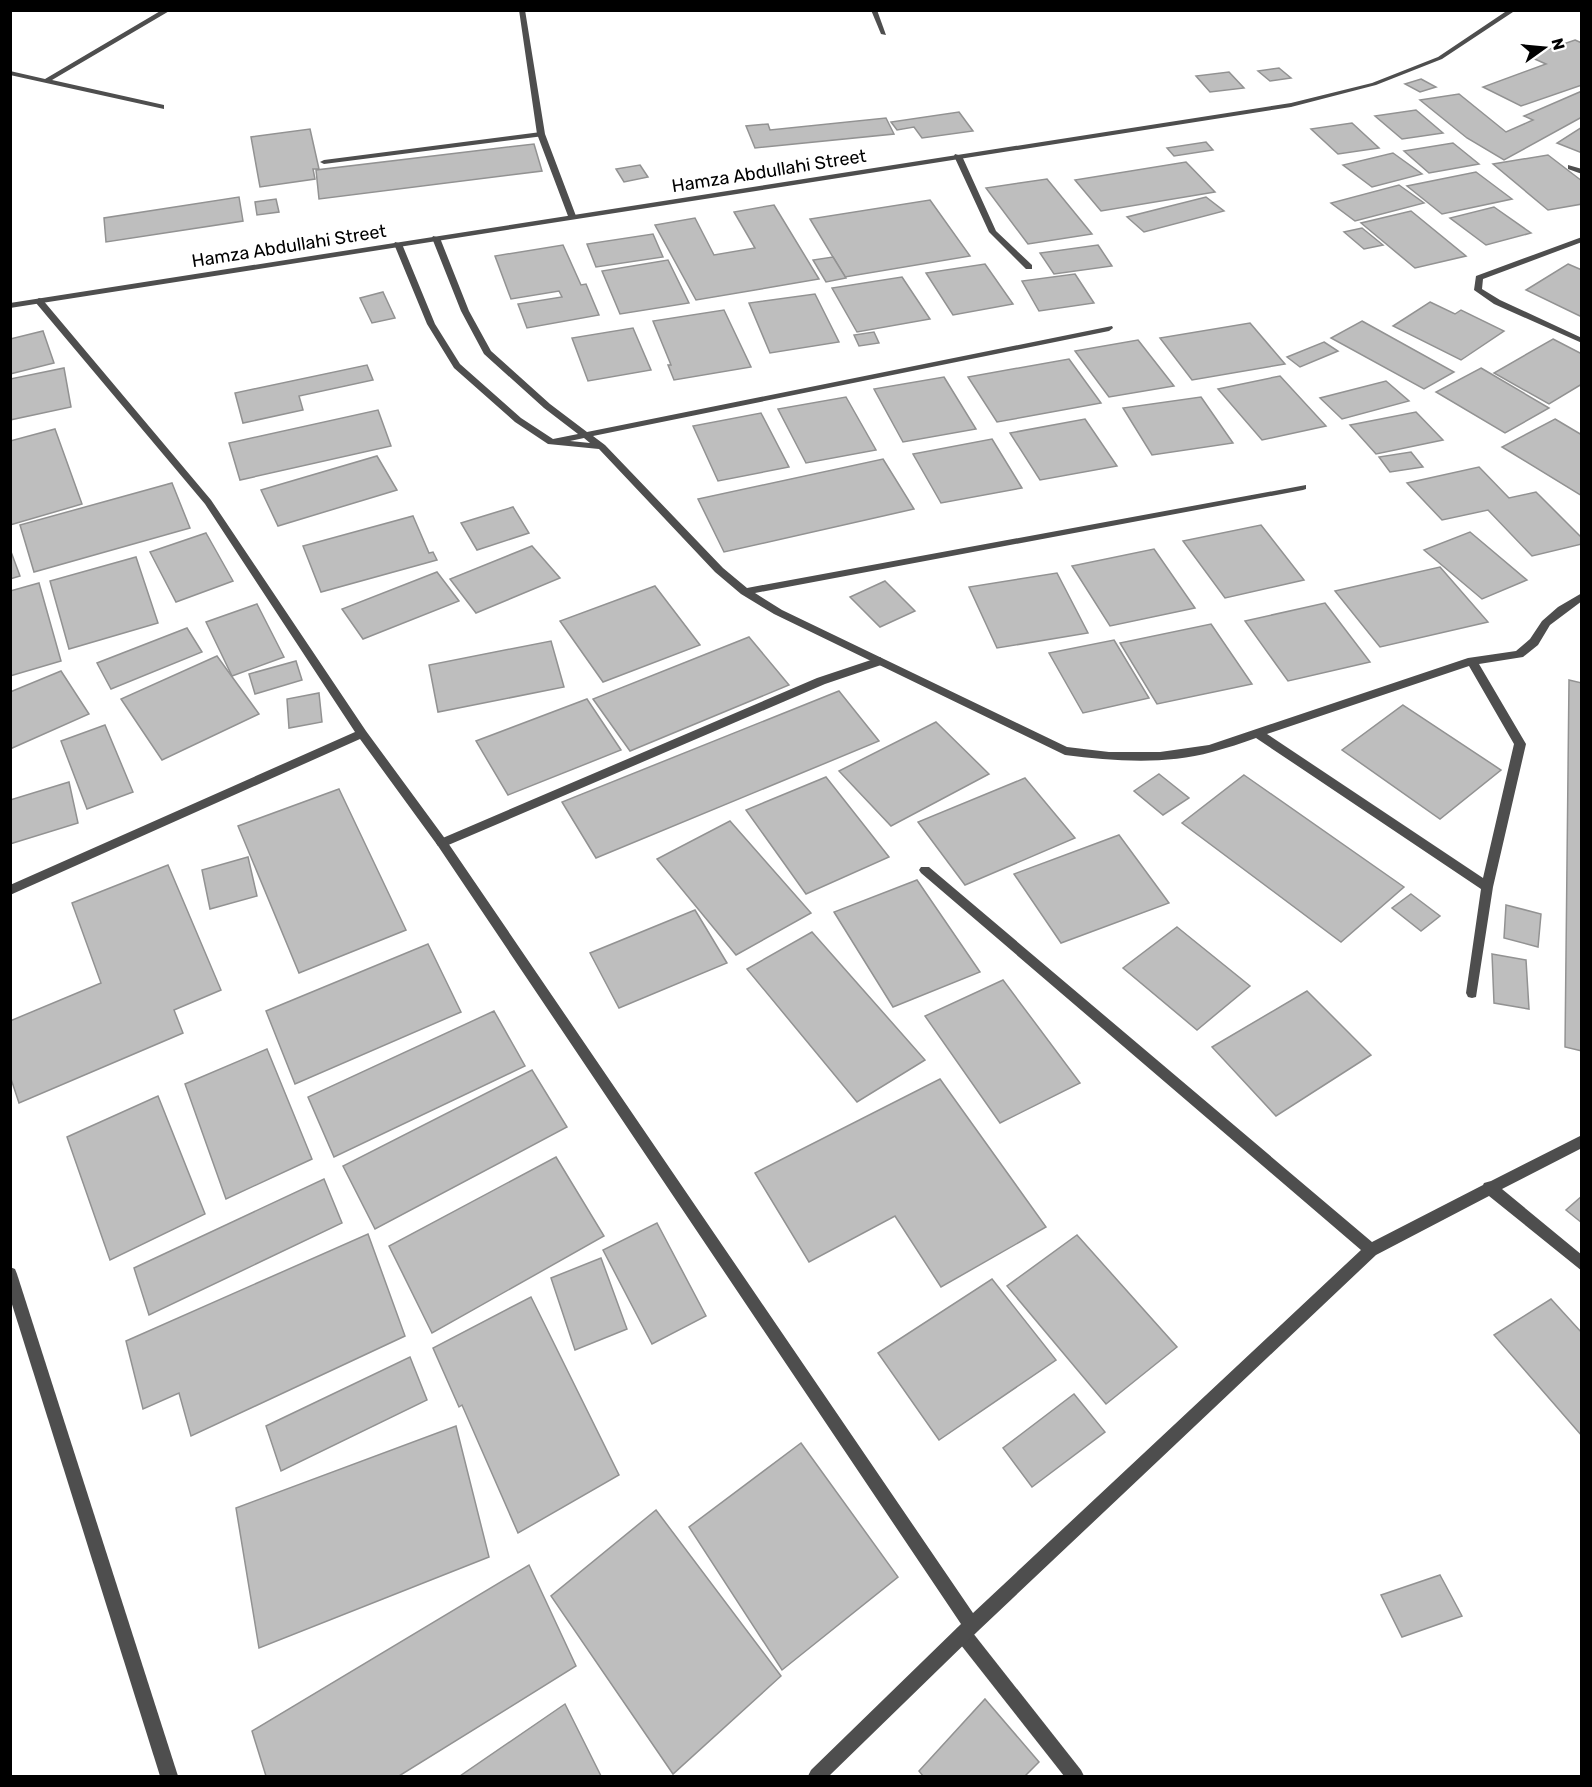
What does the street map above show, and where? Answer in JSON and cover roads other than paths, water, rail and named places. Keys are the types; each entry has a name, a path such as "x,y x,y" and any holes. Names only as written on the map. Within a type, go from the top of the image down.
{"street":[{"path":"46,81 168,10"},
{"path":"522,10 541,134 572,216"},
{"path":"874,10 884,34"},
{"name":"Hamza Abdullahi Street","path":"10,306 1291,105 1374,84 1440,58 1514,10"},
{"path":"10,73 161,107"},
{"path":"324,162 541,134"},
{"path":"958,156 993,232 1029,267"},
{"path":"1570,167 1581,172"},
{"path":"436,238 465,311 487,352 582,434 602,447 719,570 745,592 778,612 1065,751 1109,756 1160,756 1210,749 1260,734 1472,661 1520,654 1534,642 1546,623 1581,596"},
{"path":"1581,239 1479,278 1478,290 1497,302 1581,341"},
{"path":"398,244 431,324 457,366 518,420 551,442 602,447"},
{"path":"39,302 208,502 362,734 442,843 967,1629 1075,1776"},
{"path":"551,442 1108,328"},
{"path":"745,592 1303,487"},
{"path":"442,843 821,681 880,661"},
{"path":"1472,661 1520,744 1488,887 1472,993"},
{"path":"10,890 362,734"},
{"path":"1260,734 1488,887"},
{"path":"925,870 1371,1250"},
{"path":"817,1776 967,1629 1371,1250 1581,1141"},
{"path":"1489,1187 1581,1264"},
{"path":"10,1274 169,1776"}]}
